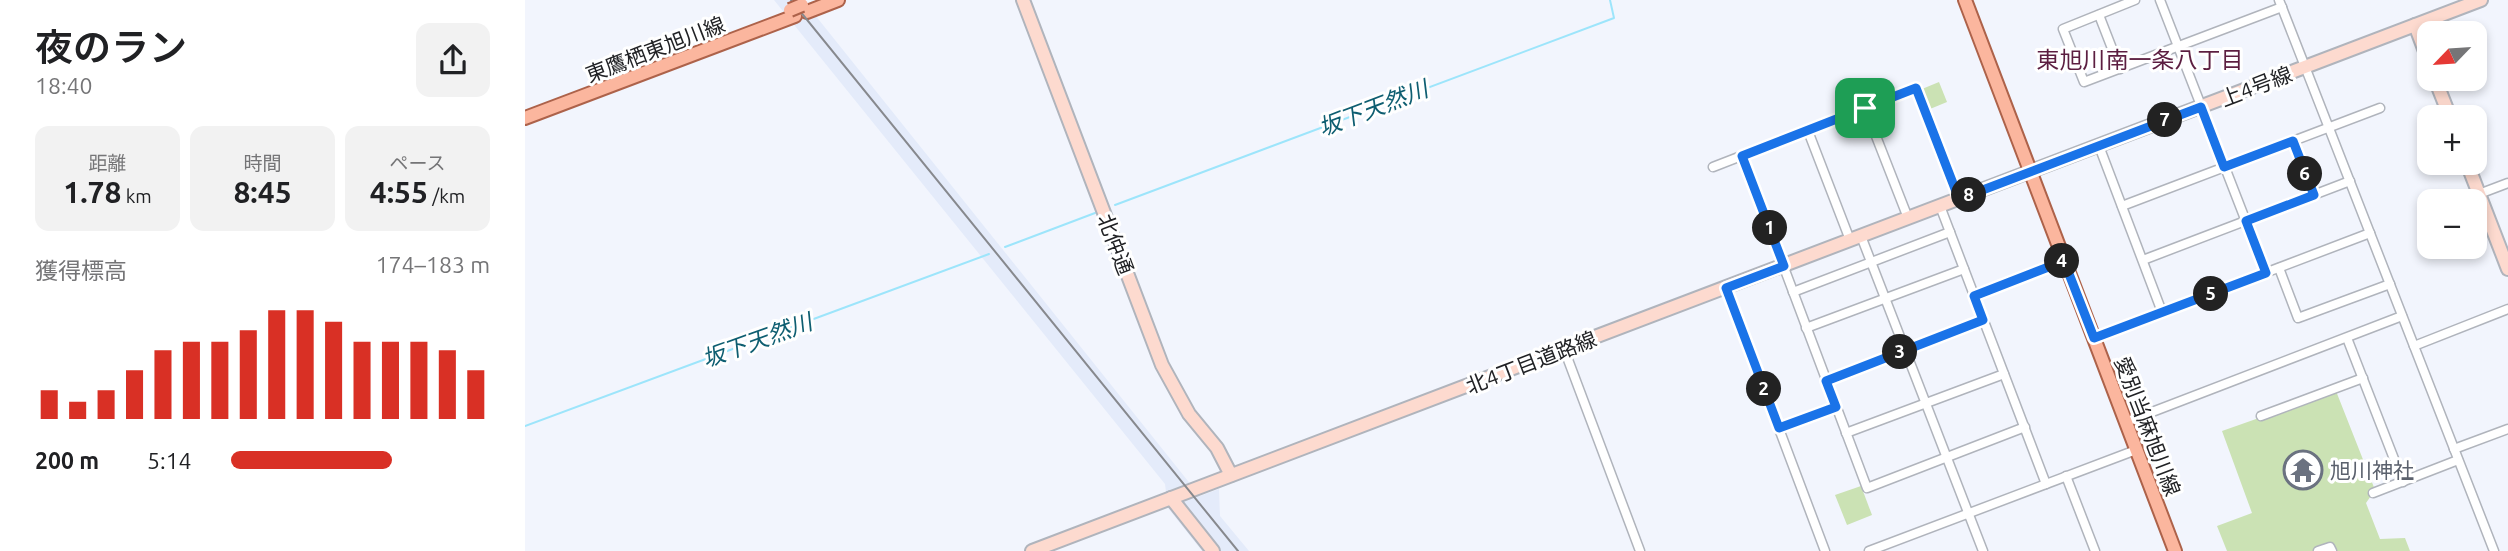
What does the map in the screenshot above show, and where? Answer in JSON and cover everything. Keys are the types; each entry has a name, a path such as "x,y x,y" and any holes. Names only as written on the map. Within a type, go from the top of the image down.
{"main road":[{"name":"東鷹栖東旭川線","path":"525,118 798,11 815,0"},
{"name":"東鷹栖東旭川線","path":"525,110 798,11 838,0"},
{"name":"愛別当麻旭川線","path":"1965,0 2175,551"}],"street":[{"name":"北仲通","path":"1023,0 1162,365 1189,414 1217,448 1231,475"},
{"path":"2135,0 2063,29 2084,82 2179,46 2280,3 2494,551"},
{"path":"2160,0 2266,273"},
{"name":"上4号線","path":"2030,171 2481,0"},
{"path":"2099,15 2120,69"},
{"path":"2415,25 2417,30"},
{"path":"1713,167 1916,88 1959,199"},
{"path":"1865,108 1908,218"},
{"path":"2122,206 2380,108"},
{"path":"1808,131 1856,238 1872,263 1983,551"},
{"path":"2293,141 2314,195"},
{"path":"2099,146 2162,312"},
{"path":"1742,156 1867,488 2025,427"},
{"name":"北4丁目道路線","path":"1032,551 2030,171"},
{"path":"2143,260 2350,181"},
{"path":"2487,191 2508,183"},
{"path":"1940,206 2046,484"},
{"path":"2487,215 2508,269"},
{"path":"1793,292 1950,232"},
{"path":"2094,338 2370,233"},
{"path":"1974,296 2064,261"},
{"path":"2279,268 2298,318 2390,284"},
{"path":"1806,328 1964,269"},
{"path":"1726,288 1825,551"},
{"path":"2414,346 2508,309"},
{"path":"2126,422 2402,316"},
{"path":"1826,381 1983,320"},
{"path":"2347,338 2403,481"},
{"path":"1564,349 1640,551"},
{"path":"1846,433 2004,374"},
{"path":"2261,416 2363,378"},
{"path":"1779,428 1836,407"},
{"path":"2454,449 2508,429"},
{"path":"1869,551 2136,450"},
{"path":"2373,493 2458,460"},
{"path":"2066,476 2095,551"},
{"path":"1171,498 1213,551"},
{"path":"2318,551 2330,547 2332,551"}],"shaded area":[{"path":"774,0 803,0 1200,496 1219,489 1220,516 1249,551 1202,551 1168,508 1165,484"}],"green space":[{"path":"1939,82 1947,102 1930,109 1922,89"},
{"path":"2336,391 2375,490 2366,503 2380,539 2405,538 2410,551 2227,551 2217,526 2252,513 2222,431"},
{"path":"1861,486 1872,515 1847,525 1835,495"}],"waterway":[{"name":"坂下天然川","path":"1115,205 1614,18 1610,0"},
{"name":"坂下天然川","path":"1005,247 1095,213"},
{"name":"坂下天然川","path":"525,426 989,254"}],"railway":[{"path":"791,0 1238,551"}],"place":[{"name":"旭川神社","path":"2303,470"}],"district":[{"name":"東旭川南一条八丁目","path":"2140,59"}],"route":[{"path":"1916,88 1959,199 2201,107 2224,167 2293,141 2314,195 2246,221 2266,273 2094,338 2064,261 1974,296 1983,320 1826,381 1836,407 1779,428 1726,288 1784,266 1742,156 1865,108 1916,88"}]}
